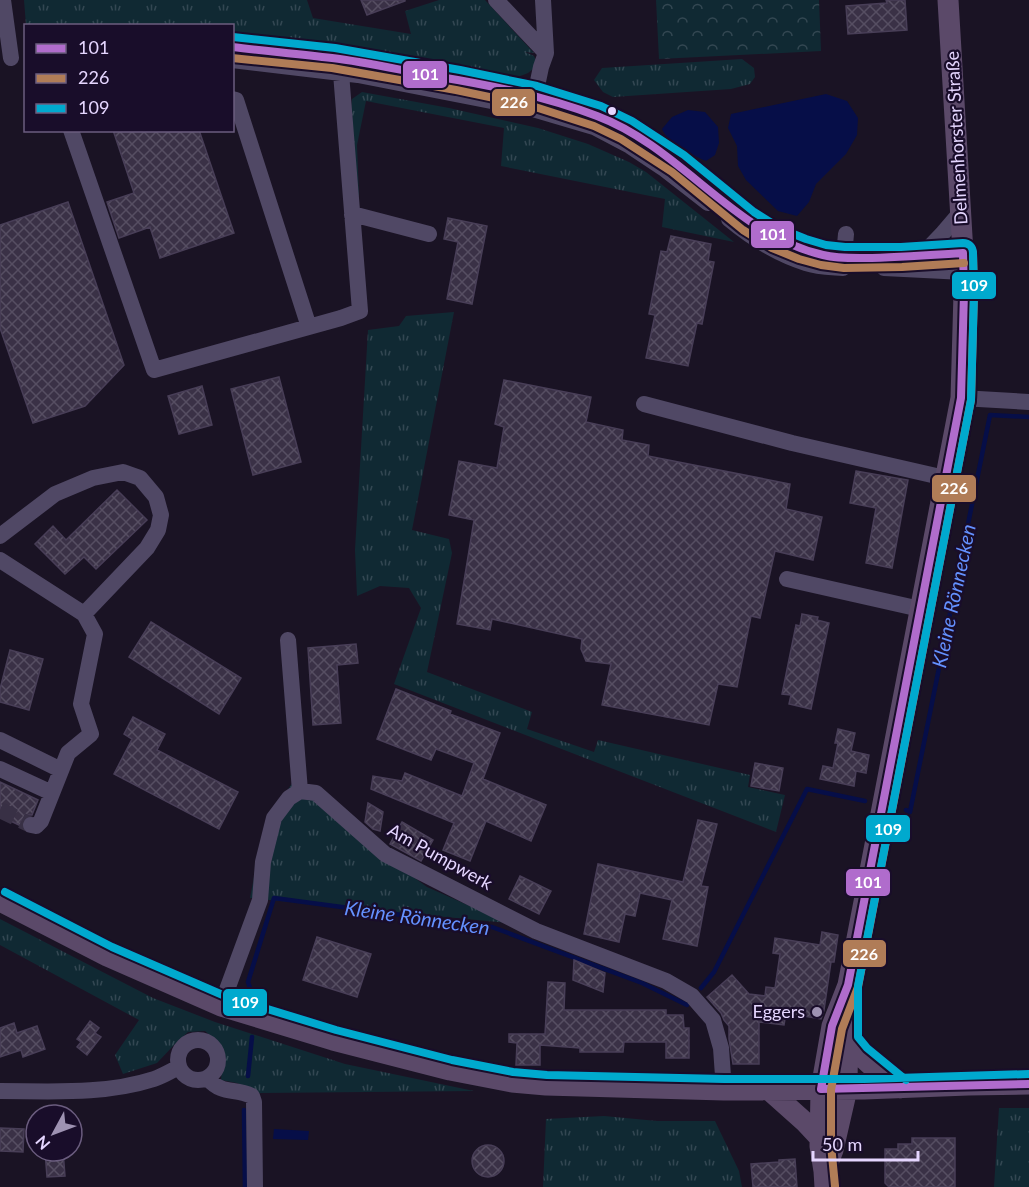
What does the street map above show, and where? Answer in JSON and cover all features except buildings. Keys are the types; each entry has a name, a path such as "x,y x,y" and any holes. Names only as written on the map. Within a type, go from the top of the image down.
{"main road":[{"name":"Delmenhorster Straße","path":"825,1179 847,1089 848,986 961,398 964,262 948,0"},
{"path":"0,901 107,956 221,1006 344,1043 450,1070 512,1082 724,1090 1029,1084"},
{"name":"Delmenhorster Straße","path":"825,1179 820,1138 821,1089 832,1026 848,986"},
{"path":"848,1040 859,1055 900,1088"},
{"path":"769,1090 820,1138"}],"street":[{"path":"3,0 15,58"},
{"path":"496,0 546,53"},
{"path":"534,102 546,53 543,0"},
{"path":"234,47 333,58 458,80 534,102 594,127 630,146 663,168 750,236 773,250 806,263 843,263 921,256 964,262"},
{"path":"234,60 341,73 534,102"},
{"path":"72,132 154,370 360,311 341,73"},
{"path":"234,100 309,327"},
{"path":"921,256 961,212"},
{"path":"352,215 429,234"},
{"path":"843,263 846,234"},
{"path":"843,263 890,268 964,262"},
{"path":"961,398 1029,402"},
{"path":"644,404 792,443 945,478"},
{"path":"0,536 55,494 93,478 123,472 140,478 156,497 161,515 158,530 147,548 84,614"},
{"path":"0,560 84,614 95,634 81,704 91,734 68,753 41,821 36,826 31,825"},
{"path":"787,579 920,609"},
{"path":"221,1006 260,900 263,862 274,818 289,798 300,791 288,640"},
{"path":"0,740 61,770"},
{"path":"0,769 52,793"},
{"name":"Am Pumpwerk","path":"300,791 316,793 385,854 536,931 666,981 692,996 713,1020 721,1048 724,1090"},
{"path":"193,1041 206,1042 216,1051 218,1059 216,1070 207,1078 196,1080 189,1078 179,1067 179,1056 182,1049 193,1041"},
{"path":"0,1091 98,1091 121,1088 156,1079 179,1067"},
{"path":"207,1078 222,1089 244,1092 252,1096 254,1102 255,1187"}],"green space":[{"path":"24,0 307,0 313,18 411,34 405,11 439,0 485,0 534,53 525,52 534,56 538,65 528,73 515,78 455,68 452,75 234,43 234,24 26,24"},
{"path":"656,0 819,0 821,51 659,59"},
{"path":"742,59 754,68 755,77 750,84 731,89 613,97 603,92 594,80 602,68"},
{"path":"362,92 538,128 588,144 646,172 734,242 662,227 665,199 501,166 504,128 366,101 357,145 359,196 357,196 351,108 352,99"},
{"path":"454,312 412,530 449,539 452,553 427,672 532,712 527,729 594,752 598,740 750,775 748,787 785,795 776,832 394,684 421,608 409,588 380,586 357,596 355,550 368,330 399,326 406,316"},
{"path":"293,782 334,819 427,887 508,923 250,898 257,861 284,795"},
{"path":"0,919 153,998 215,1022 345,1064 474,1091 259,1093 237,1083 221,1080 223,1059 220,1044 205,1031 188,1032 157,1063 123,1074 115,1055 139,1020 0,945"},
{"path":"999,1108 1029,1108 1029,1187 994,1187"},
{"path":"604,1116 657,1121 715,1121 739,1171 742,1187 543,1187 546,1119"}],"shaded area":[{"path":"826,94 847,101 858,118 857,135 846,154 816,184 809,202 797,216 778,211 746,180 738,166 737,146 728,128 731,114"},
{"path":"688,110 705,112 718,127 719,143 715,155 706,161 675,144 662,129 672,117"},
{"path":"274,1129 309,1131 308,1140 273,1139"}],"waterway":[{"name":"Kleine Rönnecken","path":"906,810 910,812 990,415 1029,417"},
{"name":"Kleine Rönnecken","path":"701,988 714,972 807,789 865,801"},
{"name":"Kleine Rönnecken","path":"255,998 256,994 248,982 274,898 492,927 642,983 687,1005"},
{"name":"Kleine Rönnecken","path":"248,1076 252,1037"},
{"name":"Kleine Rönnecken","path":"244,1110 245,1187"}],"tunnel":[{"path":"0,810 31,825"}],"transit line":[{"name":"109","path":"234,37 335,48 460,70 537,86 601,106 632,121 684,155 754,212 781,229 826,245 901,247 963,243 971,247 974,293 971,400 858,986 858,1037 867,1048 906,1080"},
{"name":"101","path":"234,47 332,58 496,87 597,116 627,130 656,148 734,210 762,229 791,244 823,255 841,258 872,258 963,253"},
{"name":"226","path":"234,58 332,68 456,90 532,106 594,126 621,139 672,172 743,230 772,248 799,259 844,268 964,263"},
{"name":"101","path":"821,1089 832,1026 848,985 961,398 963,253"},
{"name":"226","path":"835,1186 831,1145 831,1090 842,1029 858,987 971,400 973,253"},
{"name":"109","path":"5,892 112,947 225,996 336,1030 452,1060 513,1072 547,1075 724,1079 864,1079 1029,1074"},
{"name":"101","path":"821,1089 1029,1084"}],"place":[{"name":"Eggers","path":"817,1012"}]}
